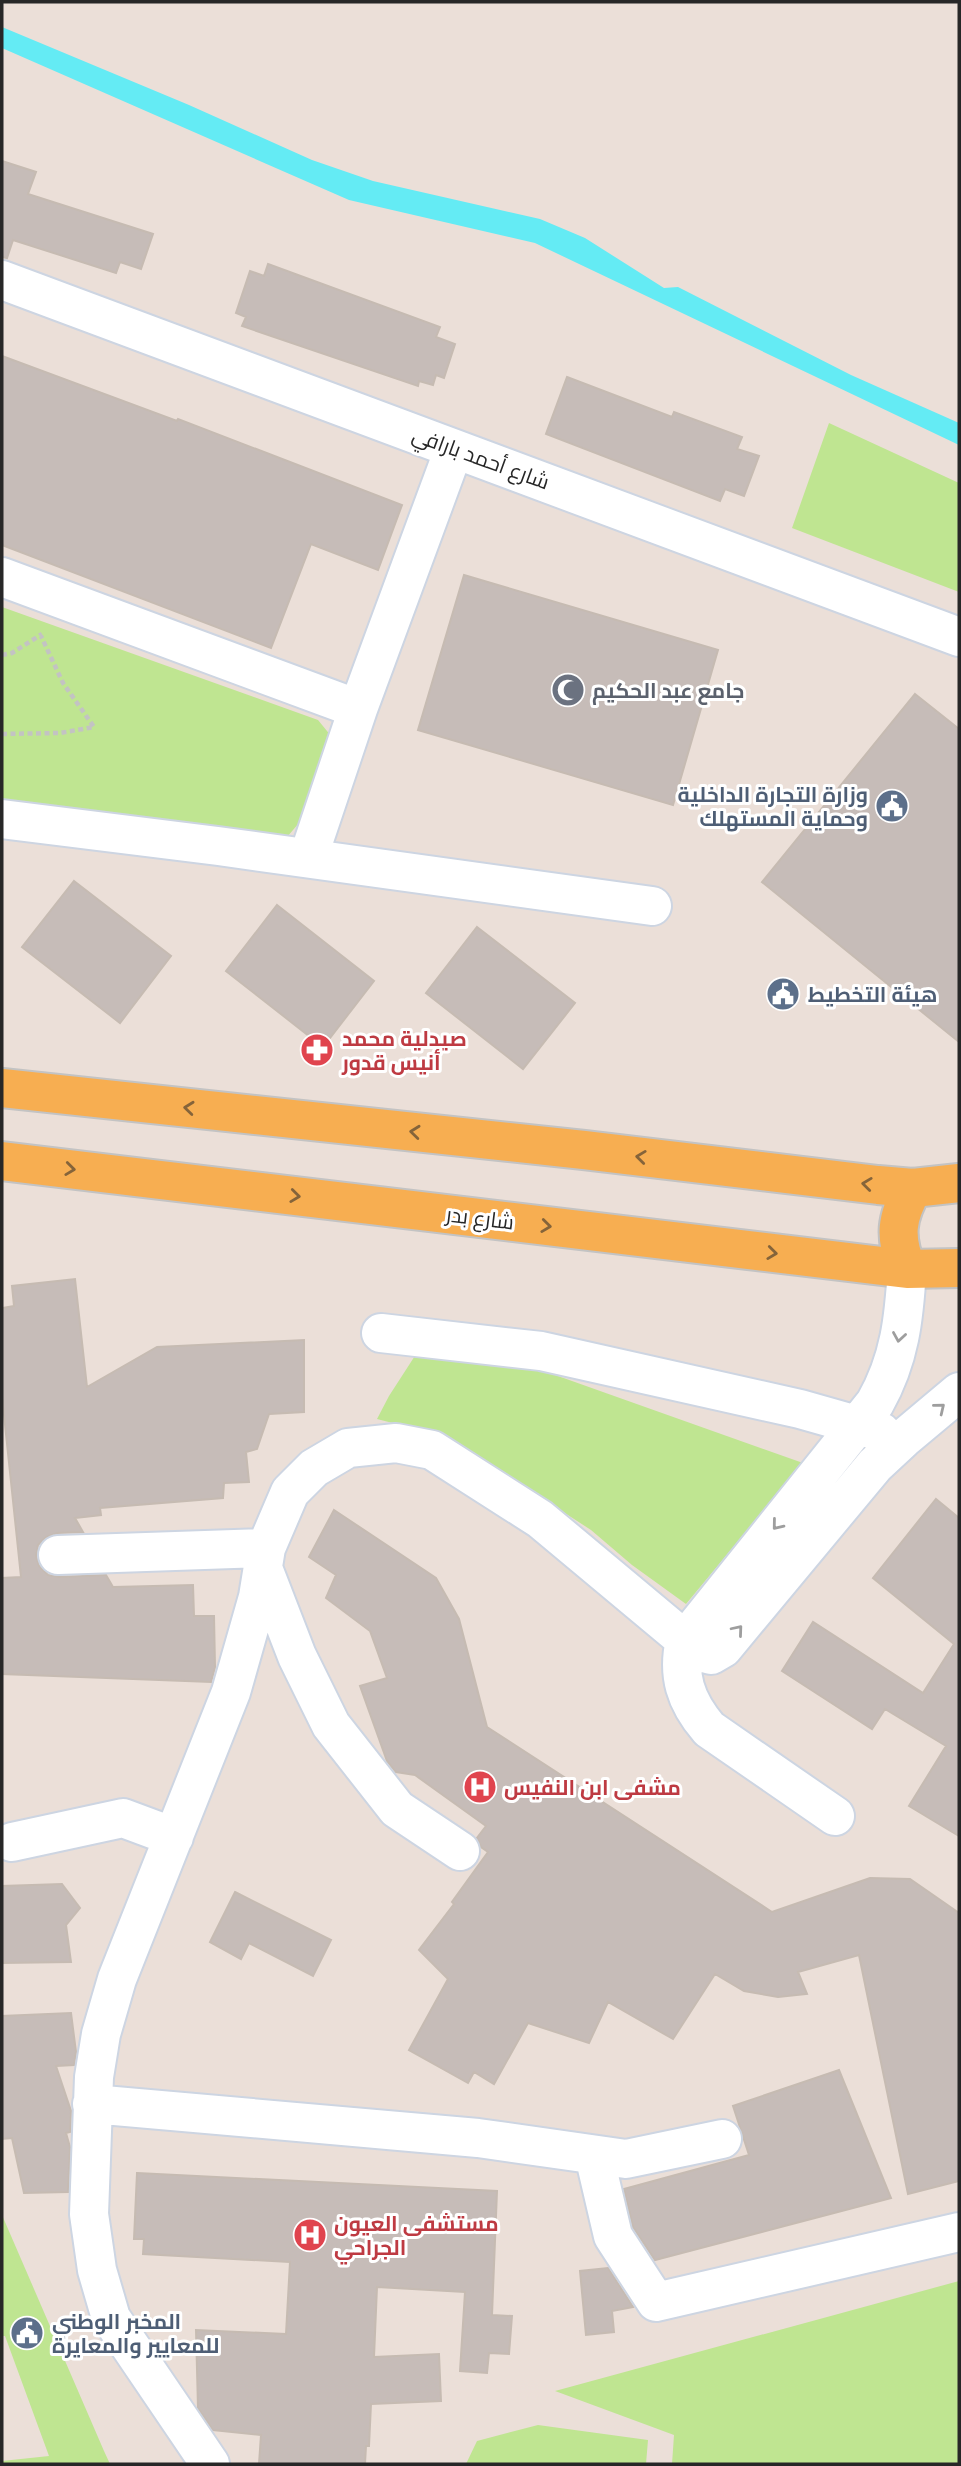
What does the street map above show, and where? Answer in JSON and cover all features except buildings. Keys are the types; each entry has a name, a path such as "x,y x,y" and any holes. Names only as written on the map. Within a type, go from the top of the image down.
{"main road":[{"path":"2,1088 913,1188 959,1183"},
{"name":"شارع بدر","path":"2,1161 907,1269 959,1268"},
{"path":"907,1269 899,1249 898,1228 902,1206 913,1188"}],"street":[{"name":"شارع أحمد بارافي","path":"2,280 959,637"},
{"path":"309,859 358,709 454,449"},
{"path":"2,577 358,709"},
{"path":"2,819 652,905"},
{"path":"835,1816 709,1728 696,1714 687,1697 681,1678 681,1658 685,1640 875,1403 892,1368 901,1325 907,1269"},
{"path":"381,1333 541,1351 800,1409 903,1439"},
{"path":"210,2464 111,2318 97,2270 89,2214 92,2104 102,2034 117,1979 231,1692 258,1597 264,1558 290,1492 314,1468 348,1448 396,1443 432,1450 540,1519 700,1652 711,1655 723,1648 874,1465 959,1392"},
{"path":"58,1555 264,1558"},
{"path":"264,1558 298,1656 331,1725 397,1809 460,1852"},
{"path":"12,1842 123,1818 174,1837"},
{"path":"92,2104 478,2138 626,2159 722,2139"},
{"path":"594,2155 613,2236 656,2301 959,2232"}],"path":[{"path":"2,655 12,653 41,636 63,682 94,727 60,733 2,734"}],"green space":[{"path":"829,423 959,483 959,592 792,528"},
{"path":"2,607 318,720 336,742 317,802 281,844 2,806"},
{"path":"431,1331 803,1463 686,1604 632,1565 591,1530 517,1482 412,1428 377,1419"},
{"name":"المخبر الوطني للمعايير والمعايرة","path":"2,2215 110,2464 2,2464 2,2461 49,2456 5,2336 2,2336"},
{"path":"959,2281 959,2464 672,2464 674,2435 555,2391"},
{"path":"538,2425 648,2440 646,2464 466,2464 477,2441"}],"water":[{"path":"2,27 312,160 373,181 540,219 585,238 664,288 678,287 851,375 959,423 959,445 535,243 349,200 2,48"}],"place":[{"name":"جامع عبد الحكيم","path":"568,690"},
{"name":"وزارة التجارة الداخلية وحماية المستهلك","path":"892,806"},
{"name":"هيئة التخطيط","path":"783,994"},
{"name":"صيدلية محمد أنيس قدور","path":"317,1050"},
{"name":"مشفى ابن النفيس","path":"480,1787"},
{"name":"مستشفى العيون الجراحي","path":"310,2235"},
{"name":"المخبر الوطني للمعايير والمعايرة","path":"27,2333"}]}
